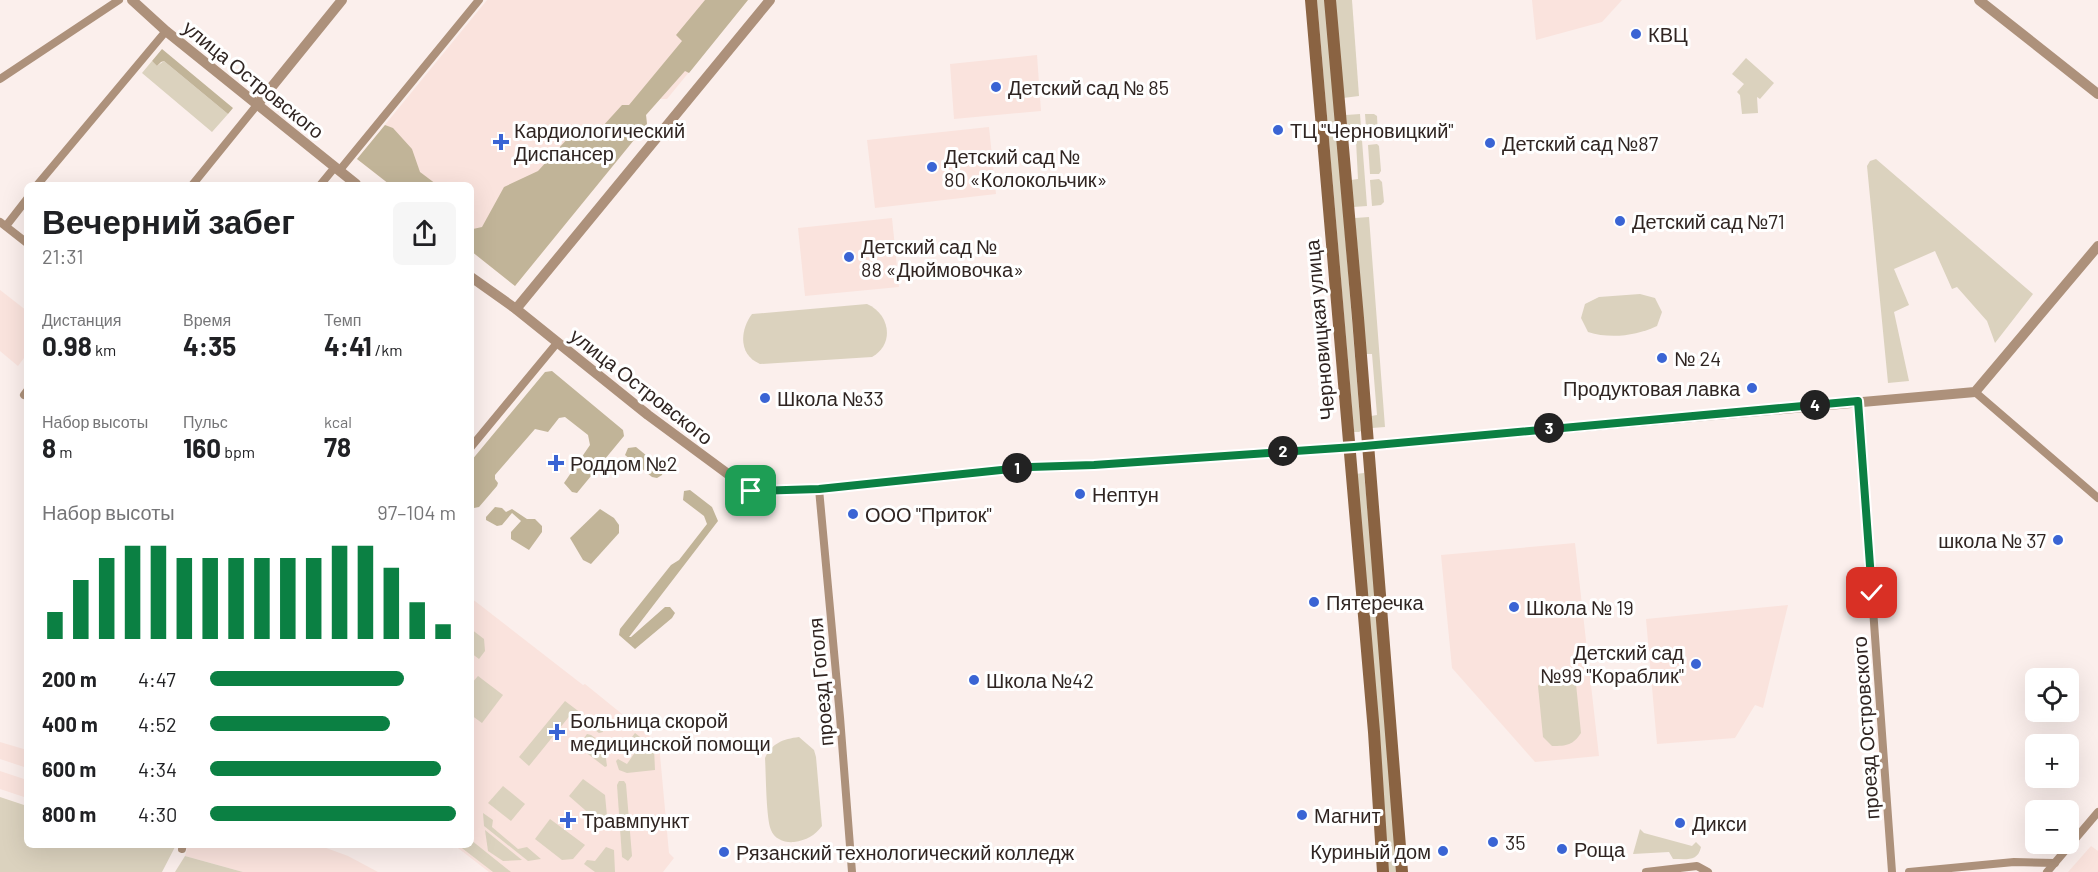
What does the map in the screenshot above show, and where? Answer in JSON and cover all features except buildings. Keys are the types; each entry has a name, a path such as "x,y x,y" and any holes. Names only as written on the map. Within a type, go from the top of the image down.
{"main road":[{"name":"Черновицкая улица","path":"1311,0 1374,732 1383,872"},
{"name":"Черновицкая улица","path":"1330,0 1402,872"}],"street":[{"path":"0,78 120,0"},
{"name":"улица Островского","path":"132,0 166,31 353,182"},
{"path":"195,182 342,0"},
{"path":"323,182 337,169 480,0"},
{"path":"516,309 770,0"},
{"path":"1979,0 2098,94"},
{"path":"40,182 166,31"},
{"path":"24,202 3,224 24,241"},
{"path":"2098,246 1975,392 2098,498"},
{"name":"улица Островского","path":"474,280 516,309 648,415 751,491 819,489 1030,467 1094,465 1367,446 1975,392"},
{"path":"474,443 557,343"},
{"name":"проезд Островского","path":"1858,401 1892,872"},
{"name":"проезд Гоголя","path":"819,489 852,872"},
{"path":"2047,872 2098,812"},
{"path":"1909,872 2014,862 2055,863"},
{"path":"1646,872 1697,866 1708,872"}],"shaded area":[{"name":"Кардиологический Диспансер","path":"487,0 748,0 667,99 660,99 646,115 647,124 515,286 474,253 474,182 386,182 357,159"},
{"path":"705,0 748,0 689,73 685,71 646,115 647,124 515,286 474,253 474,229 482,227 504,187 538,171 569,137 579,135 592,138 622,105 629,105 682,41 676,35"},
{"path":"1317,0 1326,0 1361,431 1359,432 1354,432"},
{"path":"1335,0 1352,0 1359,96 1343,98"},
{"path":"1532,0 1622,0 1602,22 1536,40"},
{"path":"162,49 233,108 228,114 164,61 157,66 152,61"},
{"name":"Детский сад № 85","path":"1037,55 1041,111 954,119 950,64"},
{"path":"1746,58 1774,83 1760,99 1757,97 1758,113 1742,114 1740,95 1737,92 1744,84 1732,74"},
{"path":"152,61 157,66 164,61 228,114 212,132 142,73"},
{"path":"1360,114 1367,206 1353,207 1351,180 1358,179 1356,141 1348,141 1346,115"},
{"path":"1365,114 1377,116 1378,136 1376,139 1367,140"},
{"path":"385,125 393,128 412,149 420,172 433,182 386,182 357,159"},
{"name":"Детский сад № 80 «Колокольчик»","path":"989,127 996,194 875,208 867,140"},
{"path":"1377,144 1381,171 1379,174 1370,174 1368,145"},
{"path":"1876,159 2033,294 1995,343 1987,321 1957,287 1952,289 1935,251 1894,269 1909,305 1894,312 1909,381 1888,383 1867,166 1870,161"},
{"path":"1379,179 1382,182 1384,202 1381,205 1372,206 1370,180"},
{"path":"1369,217 1385,427 1372,428 1371,416 1377,415 1372,354 1366,354 1355,218"},
{"name":"Детский сад № 88 «Дюймовочка»","path":"892,218 899,287 805,296 798,228"},
{"path":"0,290 24,309 24,358 18,366 0,351"},
{"path":"1640,294 1655,298 1662,312 1657,326 1623,335 1588,332 1581,318 1585,304 1599,297"},
{"path":"867,304 881,315 887,329 884,345 872,357 760,364 748,355 743,342 745,327 752,314"},
{"path":"552,371 623,430 624,436 577,493 572,492 564,483 590,445 588,435 565,417 559,418 548,432 535,429 495,475 497,486 479,507 474,508 474,457 545,372"},
{"path":"636,447 663,469 662,475 657,478 652,477 625,455 628,448"},
{"path":"1364,473 1380,637 1397,872 1388,872 1355,474"},
{"path":"690,490 712,507 718,521 629,637 665,607 670,607 675,613 672,618 635,649 619,635 620,629 707,524 704,516 683,500 684,491"},
{"path":"495,507 502,508 506,512 512,509 527,519 535,519 542,526 542,532 529,550 511,539 511,532 521,521 512,513 502,525 497,526 486,520"},
{"path":"600,509 614,518 619,525 619,533 591,564 583,560 570,538"},
{"path":"1575,543 1599,756 1535,762 1452,668 1441,555"},
{"name":"Больница скорой медицинской помощи","path":"474,600 583,685 585,684 659,744 669,853 674,858 663,872 489,872 458,848 474,848"},
{"path":"1788,605 1763,708 1755,705 1735,738 1657,744 1646,619"},
{"path":"474,631 484,639 485,651 479,659 474,655"},
{"path":"1557,671 1569,673 1576,684 1581,733 1569,744 1552,746 1543,737 1538,686 1546,675"},
{"path":"478,676 503,695 482,723 474,717 474,681"},
{"path":"565,701 603,732 599,733 572,713 529,766 519,757"},
{"path":"635,733 654,748 655,770 627,773 619,770 616,761 618,759 627,764 638,748 629,741"},
{"path":"587,734 604,744 607,766 605,767 580,748 579,745"},
{"path":"799,737 814,750 816,757 822,826 806,839 787,842 775,836 769,824 765,758 779,743"},
{"path":"0,742 24,749 24,767 0,759"},
{"path":"0,771 24,779 24,797 0,789"},
{"path":"583,779 605,795 607,816 601,824 569,796"},
{"path":"619,781 624,781 626,784 632,856 628,861 622,857 617,785"},
{"path":"503,786 525,804 511,821 488,803"},
{"path":"0,797 24,805 24,848 174,848 162,872 0,872"},
{"path":"483,813 493,820 492,827 518,849 527,847 541,859 528,861 484,826"},
{"path":"550,819 585,845 573,859 562,860 535,839"},
{"path":"1640,829 1644,833 1692,846 1696,842 1701,847 1697,855 1687,859 1673,859 1669,852 1633,854"},
{"path":"485,830 522,860 503,861 488,851"},
{"path":"474,842 511,872 493,872 462,848 474,848"},
{"path":"2091,846 2098,851 2098,872 2068,872"},
{"path":"606,847 614,850 615,872 595,872 584,864 587,860 595,861"},
{"path":"187,848 326,848 348,856 378,872 243,872 185,856"},
{"path":"185,856 243,872 175,872"}],"place":[{"name":"КВЦ","path":"1636,34"},
{"name":"Детский сад № 85","path":"996,87"},
{"name":"ТЦ \"Черновицкий\"","path":"1278,130"},
{"name":"Кардиологический Диспансер","path":"501,142"},
{"name":"Детский сад №87","path":"1490,143"},
{"name":"Детский сад № 80 «Колокольчик»","path":"932,167"},
{"name":"Детский сад №71","path":"1620,221"},
{"name":"Детский сад № 88 «Дюймовочка»","path":"849,257"},
{"name":"№ 24","path":"1662,358"},
{"name":"Продуктовая лавка","path":"1752,388"},
{"name":"Школа №33","path":"765,398"},
{"name":"Роддом №2","path":"556,463"},
{"name":"Нептун","path":"1080,494"},
{"name":"ООО \"Приток\"","path":"853,514"},
{"name":"школа № 37","path":"2058,540"},
{"name":"Пятеречка","path":"1314,602"},
{"name":"Школа № 19","path":"1514,607"},
{"name":"Детский сад №99 \"Кораблик\"","path":"1696,664"},
{"name":"Школа №42","path":"974,680"},
{"name":"Больница скорой медицинской помощи","path":"557,732"},
{"name":"Магнит","path":"1302,815"},
{"name":"Травмпункт","path":"568,820"},
{"name":"Дикси","path":"1680,823"},
{"name":"35","path":"1493,842"},
{"name":"Роща","path":"1562,849"},
{"name":"Куриный дом","path":"1443,851"},
{"name":"Рязанский технологический колледж","path":"724,852"}],"route":[{"path":"751,491 819,489 1030,467 1094,465 1354,447 1858,401 1872,593"}]}
